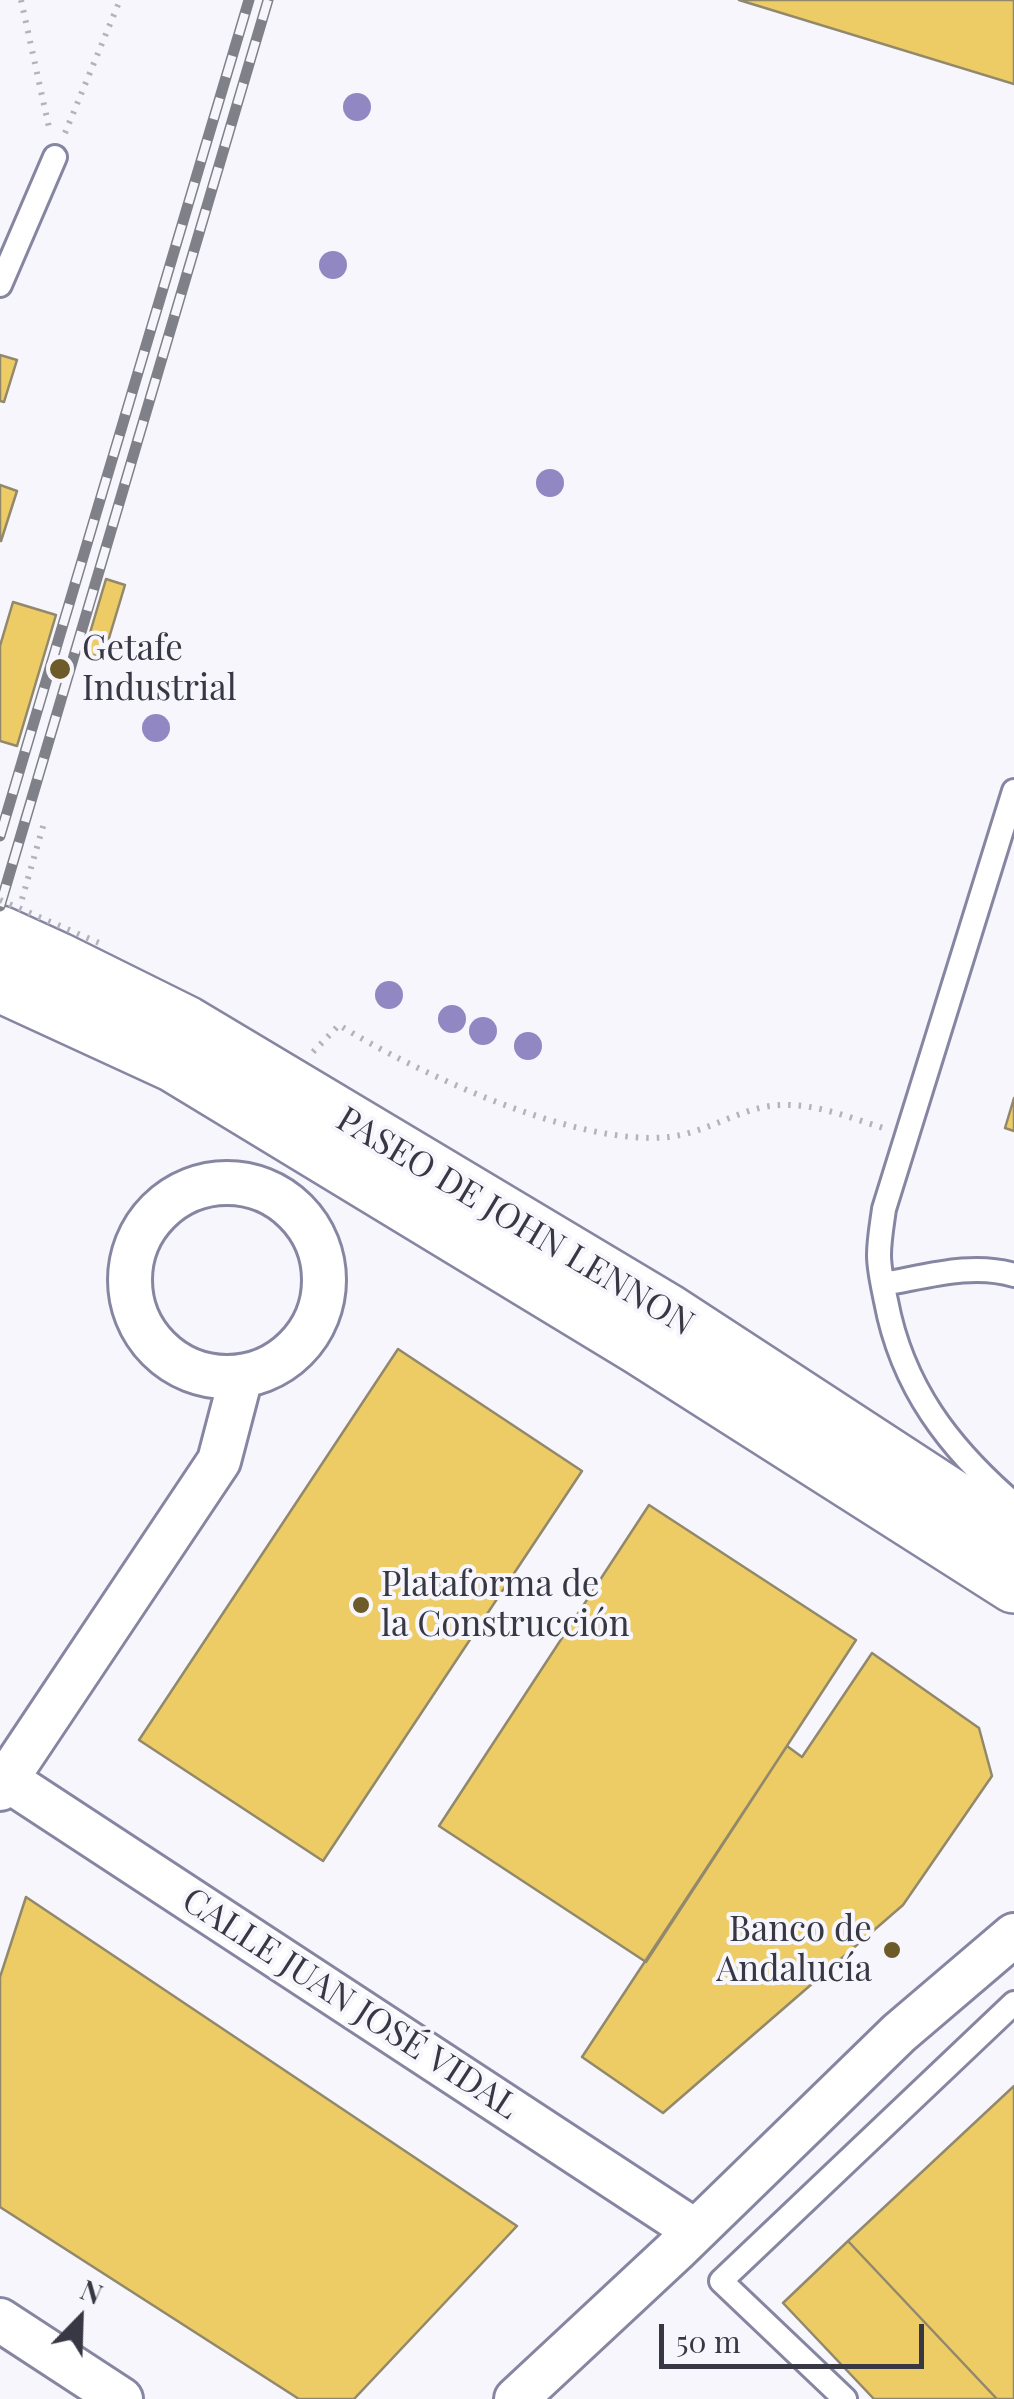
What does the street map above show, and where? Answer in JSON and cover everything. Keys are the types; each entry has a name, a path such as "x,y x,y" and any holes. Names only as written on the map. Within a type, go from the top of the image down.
{"highway":[{"name":"PASEO DE JOHN LENNON","path":"12,913 653,1329 1010,1574"},
{"name":"PASEO DE JOHN LENNON","path":"0,984 174,1064 653,1329"}],"street":[{"path":"222,1183 254,1187 269,1194 284,1202 308,1225 319,1251 324,1288 316,1320 298,1347 272,1367 240,1376 218,1377 180,1365 155,1346 138,1320 130,1289 132,1258 144,1229 154,1217 191,1190 222,1183"},
{"path":"3,1784 219,1460 240,1376"},
{"name":"CALLE JUAN JOSÉ VIDAL","path":"3,1784 694,2230"},
{"path":"516,2399 900,2033 1014,1935"},
{"path":"0,2320 121,2399"}],"lane":[{"path":"0,285 55,157"},
{"path":"1014,791 884,1209 879,1258 890,1323 919,1394 963,1456 1014,1504"},
{"path":"883,1284 969,1270 995,1269 1014,1275"},
{"path":"845,2399 721,2281 1014,2003"}],"path":[{"path":"21,0 55,157"},
{"path":"55,157 120,0"},
{"path":"12,913 44,823"},
{"path":"0,900 106,946"},
{"path":"310,1056 339,1025 386,1052 524,1111 628,1137 668,1137 766,1107 788,1105 809,1106 890,1130"}],"building":[{"path":"739,0 1014,0 1014,84"},
{"path":"0,355 17,360 4,402 0,401"},
{"path":"0,485 17,491 1,541 0,540"},
{"path":"106,579 125,585 103,658 84,653"},
{"path":"13,602 56,615 17,746 0,741 0,646"},
{"path":"1014,1098 1014,1131 1005,1128"},
{"name":"Plataforma de la Construcción","path":"398,1349 582,1471 323,1861 139,1740"},
{"path":"649,1505 856,1640 646,1962 439,1826"},
{"path":"872,1653 979,1728 992,1776 903,1905 663,2113 582,2057 787,1746 802,1757"},
{"path":"26,1897 517,2226 354,2399 299,2399 0,2207 0,1977"},
{"path":"1014,2086 1014,2399 997,2399 848,2241"},
{"path":"848,2241 997,2399 874,2399 783,2303"}],"railway":[{"path":"0,836 249,0"},
{"path":"0,906 268,0"}],"place":[{"name":"Getafe Industrial","path":"60,669"},
{"name":"Plataforma de la Construcción","path":"361,1605"},
{"name":"Banco de Andalucía","path":"892,1950"}]}
